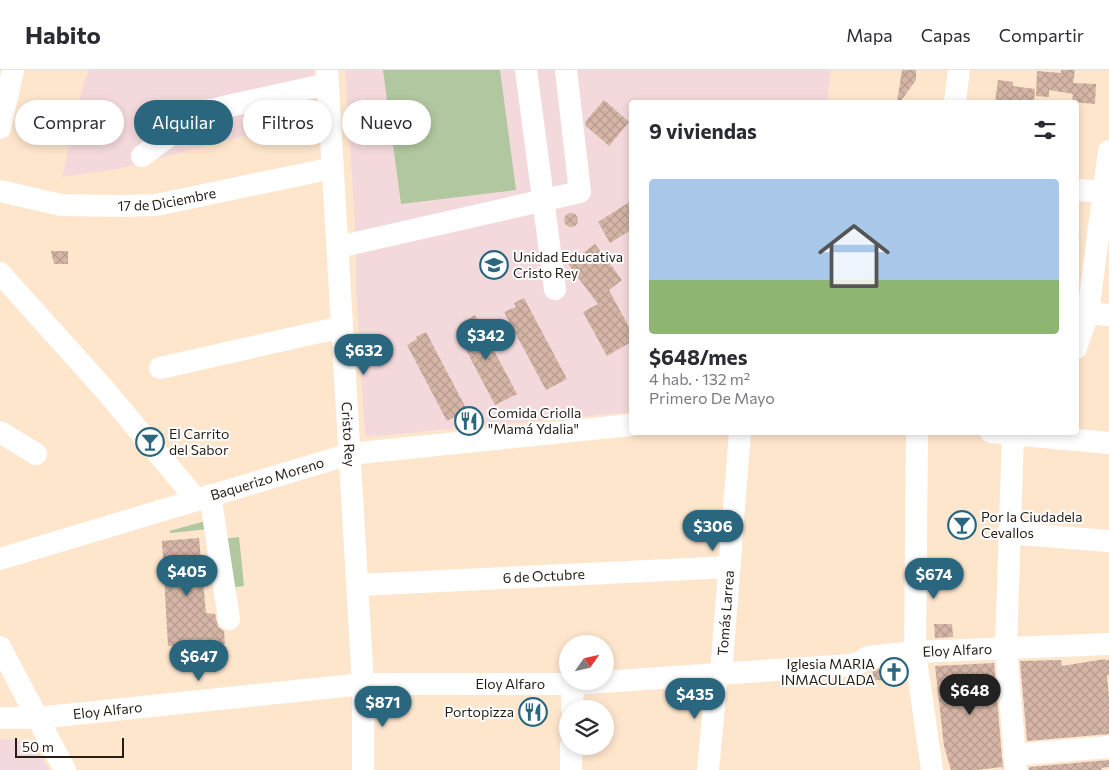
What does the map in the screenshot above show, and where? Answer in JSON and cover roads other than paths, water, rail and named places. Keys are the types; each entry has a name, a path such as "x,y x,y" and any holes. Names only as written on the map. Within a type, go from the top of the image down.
{"street":[{"path":"0,128 13,70"},
{"path":"526,70 554,289"},
{"path":"338,247 580,192 566,70"},
{"path":"954,100 959,70"},
{"path":"142,156 201,112 328,77"},
{"name":"Cristo Rey","path":"328,77 364,684 363,770"},
{"path":"1079,341 1091,313 1107,191 1109,151"},
{"name":"17 de Diciembre","path":"0,191 61,205 118,206 156,204 333,168"},
{"path":"1079,190 1107,191"},
{"path":"0,273 203,497 230,620"},
{"path":"160,368 342,327"},
{"name":"Baquerizo Moreno","path":"0,559 350,454 629,425"},
{"path":"0,432 36,454"},
{"name":"Tomás Larrea","path":"708,770 730,567 740,435"},
{"path":"917,435 915,652 932,770"},
{"path":"1013,435 1008,533 1006,648 1015,763 1109,747"},
{"path":"1049,435 1109,443"},
{"path":"1008,533 1109,541"},
{"name":"6 de Octubre","path":"358,585 730,567"},
{"name":"Eloy Alfaro","path":"614,681 850,665 861,662 868,657 915,652 1109,644"},
{"path":"0,648 65,770"},
{"name":"Eloy Alfaro","path":"0,718 37,718 364,684 559,684"},
{"path":"571,755 571,770"}],"place":[{"name":"Unidad Educativa Cristo Rey","path":"494,265"},
{"name":"Comida Criolla \"Mamá Ydalia\"","path":"469,421"},
{"name":"El Carrito del Sabor","path":"150,442"},
{"name":"Por la Ciudadela Cevallos","path":"962,525"},
{"name":"Iglesia MARIA INMACULADA","path":"894,672"},
{"name":"Portopizza","path":"533,712"}]}
